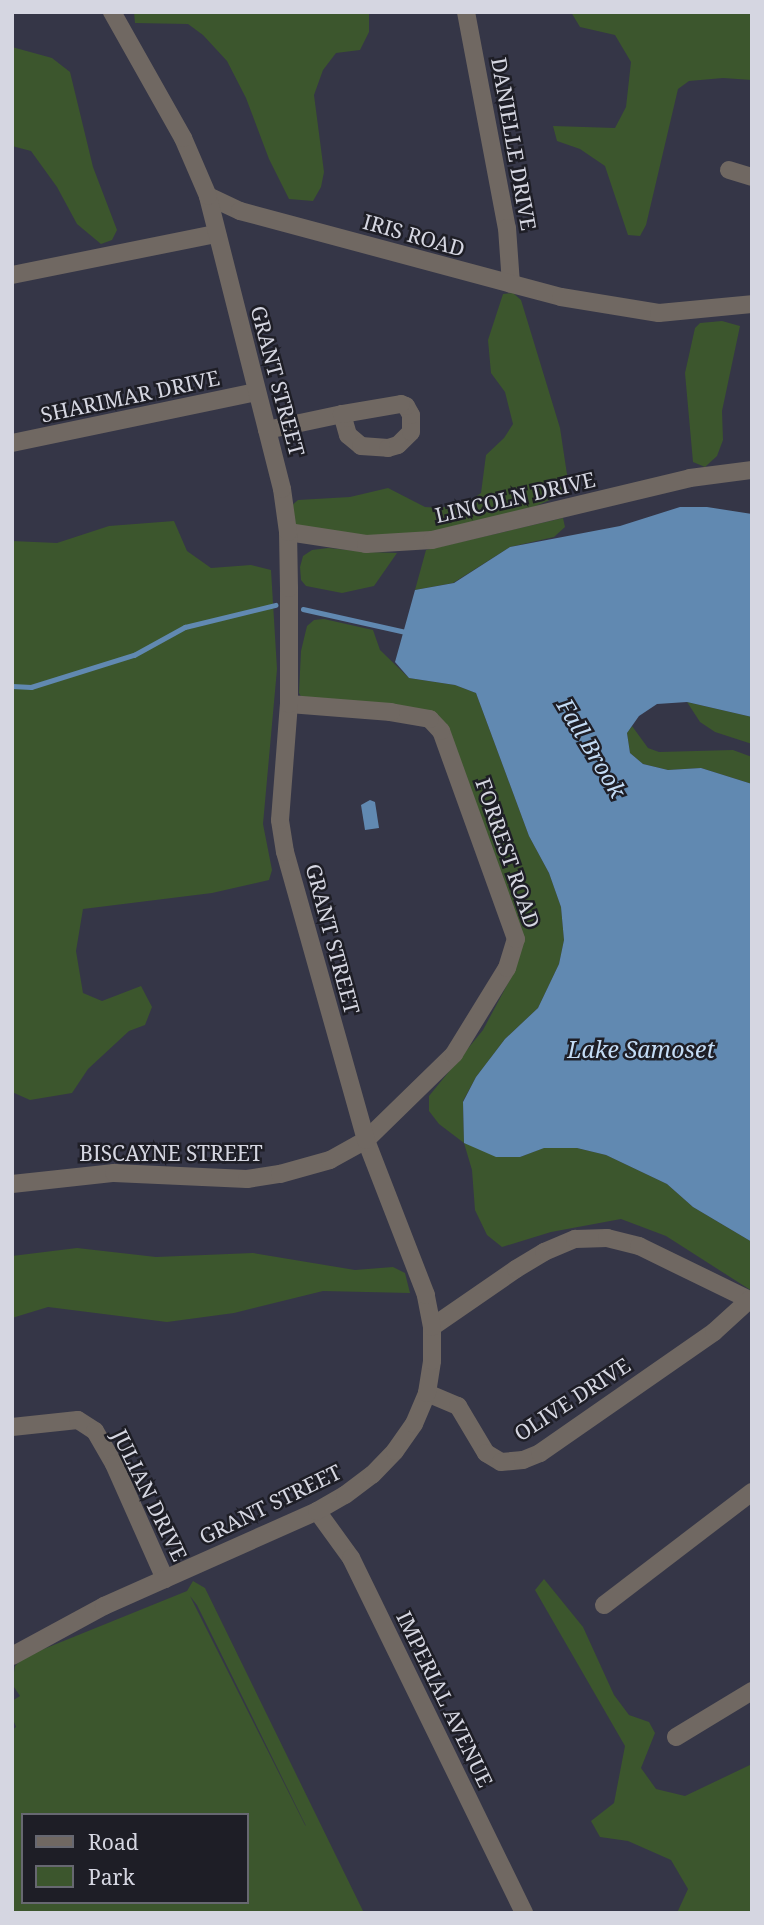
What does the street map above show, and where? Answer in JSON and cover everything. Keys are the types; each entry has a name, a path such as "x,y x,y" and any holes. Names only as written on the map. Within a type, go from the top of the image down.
{"street":[{"name":"GRANT STREET","path":"12,1656 104,1606 317,1511 345,1495 380,1467 414,1424 427,1393 432,1361 432,1327 426,1295 366,1140 311,949 282,831 289,704 288,532 282,489 208,196 183,138 112,12"},
{"name":"DANIELLE DRIVE","path":"466,12 507,228 511,284"},
{"path":"729,170 752,177"},
{"name":"IRIS ROAD","path":"208,196 240,211 511,284 611,305 659,313 752,304"},
{"path":"12,275 216,234"},
{"name":"SHARIMAR DRIVE","path":"12,443 257,393"},
{"path":"267,430 342,414"},
{"name":"LINCOLN DRIVE","path":"288,532 366,544 432,540 690,478 752,470"},
{"path":"723,475 752,476"},
{"name":"FORREST ROAD","path":"289,704 404,714 430,719 441,731 516,939 507,968 454,1054 366,1140"},
{"name":"BISCAYNE STREET","path":"12,1184 114,1173 247,1179 280,1174 330,1160 366,1140"},
{"path":"432,1327 516,1269 544,1252 575,1239 607,1238 639,1246 750,1300"},
{"name":"OLIVE DRIVE","path":"427,1393 458,1406 486,1453 501,1462 523,1460 540,1453 714,1332 750,1300"},
{"name":"JULIAN DRIVE","path":"12,1427 78,1420 95,1431 114,1464 165,1579"},
{"path":"604,1605 752,1492"},
{"name":"IMPERIAL AVENUE","path":"317,1511 351,1558 524,1913"},
{"path":"676,1737 752,1691"}],"green space":[{"path":"134,12 369,12 369,32 360,50 336,53 323,70 314,95 324,172 321,187 313,201 289,199 269,159 246,98 227,61 203,35 188,24 135,23"},
{"path":"571,12 752,12 752,80 723,78 689,81 678,89 646,225 640,236 628,235 605,166 580,149 557,141 553,126 615,128 626,107 631,62 615,35 580,27"},
{"path":"12,47 52,58 70,72 93,167 117,230 112,240 101,244 77,224 57,187 31,151 12,146"},
{"path":"513,293 521,300 560,428 568,481 559,496 529,509 433,534 361,536 294,525 290,507 298,500 350,497 388,488 425,507 440,508 468,502 481,493 486,455 504,438 513,424 505,392 491,373 488,340 503,294"},
{"path":"722,321 740,326 722,411 723,440 717,456 705,467 693,462 685,373 695,328 700,323"},
{"path":"563,518 565,527 554,537 510,547 453,583 415,590 426,550"},
{"path":"174,521 187,551 211,568 251,565 271,570 277,669 263,824 272,870 269,880 212,893 83,909 76,951 83,993 102,1001 141,986 152,1007 145,1025 129,1031 88,1069 72,1093 30,1100 12,1092 12,541 57,543 109,526"},
{"path":"328,548 397,553 374,586 342,593 306,586 301,580 303,556 312,550"},
{"path":"324,619 373,630 380,650 409,678 455,685 476,693 529,836 549,873 561,907 564,940 559,964 538,1008 505,1039 476,1077 463,1101 464,1143 439,1124 429,1111 429,1096 483,1030 514,972 522,945 444,722 302,698 299,693 301,651 307,626 314,620"},
{"path":"687,702 752,717 752,744 715,732 700,722"},
{"path":"632,726 648,748 659,752 733,750 752,757 752,784 701,768 668,770 643,764 630,753 627,733"},
{"path":"464,1143 520,1157 543,1148 577,1148 606,1155 667,1184 693,1207 752,1242 752,1291 666,1236 621,1219 551,1232 502,1247 487,1235 475,1210 472,1170"},
{"path":"77,1248 156,1257 253,1253 355,1270 393,1267 405,1273 410,1293 323,1291 234,1313 167,1322 48,1307 12,1318 12,1256"},
{"path":"544,1579 583,1627 614,1695 629,1715 649,1722 655,1733 641,1768 656,1789 685,1796 752,1764 752,1913 677,1913 688,1889 671,1860 628,1841 600,1837 591,1821 614,1803 625,1746 535,1590"},
{"path":"193,1581 205,1588 364,1913 12,1913 12,1730 16,1727 12,1717 12,1701 20,1696 12,1684 15,1666 24,1657 187,1591","holes":["190,1596 197,1605 306,1826"]}],"water":[{"name":"Lake Samoset","path":"680,507 707,507 752,514 752,717 687,702 657,704 639,716 627,733 630,753 643,764 668,770 701,768 752,784 752,1242 693,1207 667,1184 606,1155 577,1148 544,1148 520,1157 496,1157 464,1143 463,1102 476,1077 505,1039 538,1008 559,964 564,940 561,907 549,873 529,836 476,693 455,685 409,678 395,662 415,590 454,583 510,547 620,526"},
{"path":"370,800 375,802 379,828 365,830 361,805"}],"waterway":[{"name":"Fall Brook","path":"12,686 31,687 134,655 185,627 275,605"},
{"name":"Fall Brook","path":"303,609 406,632"}]}
